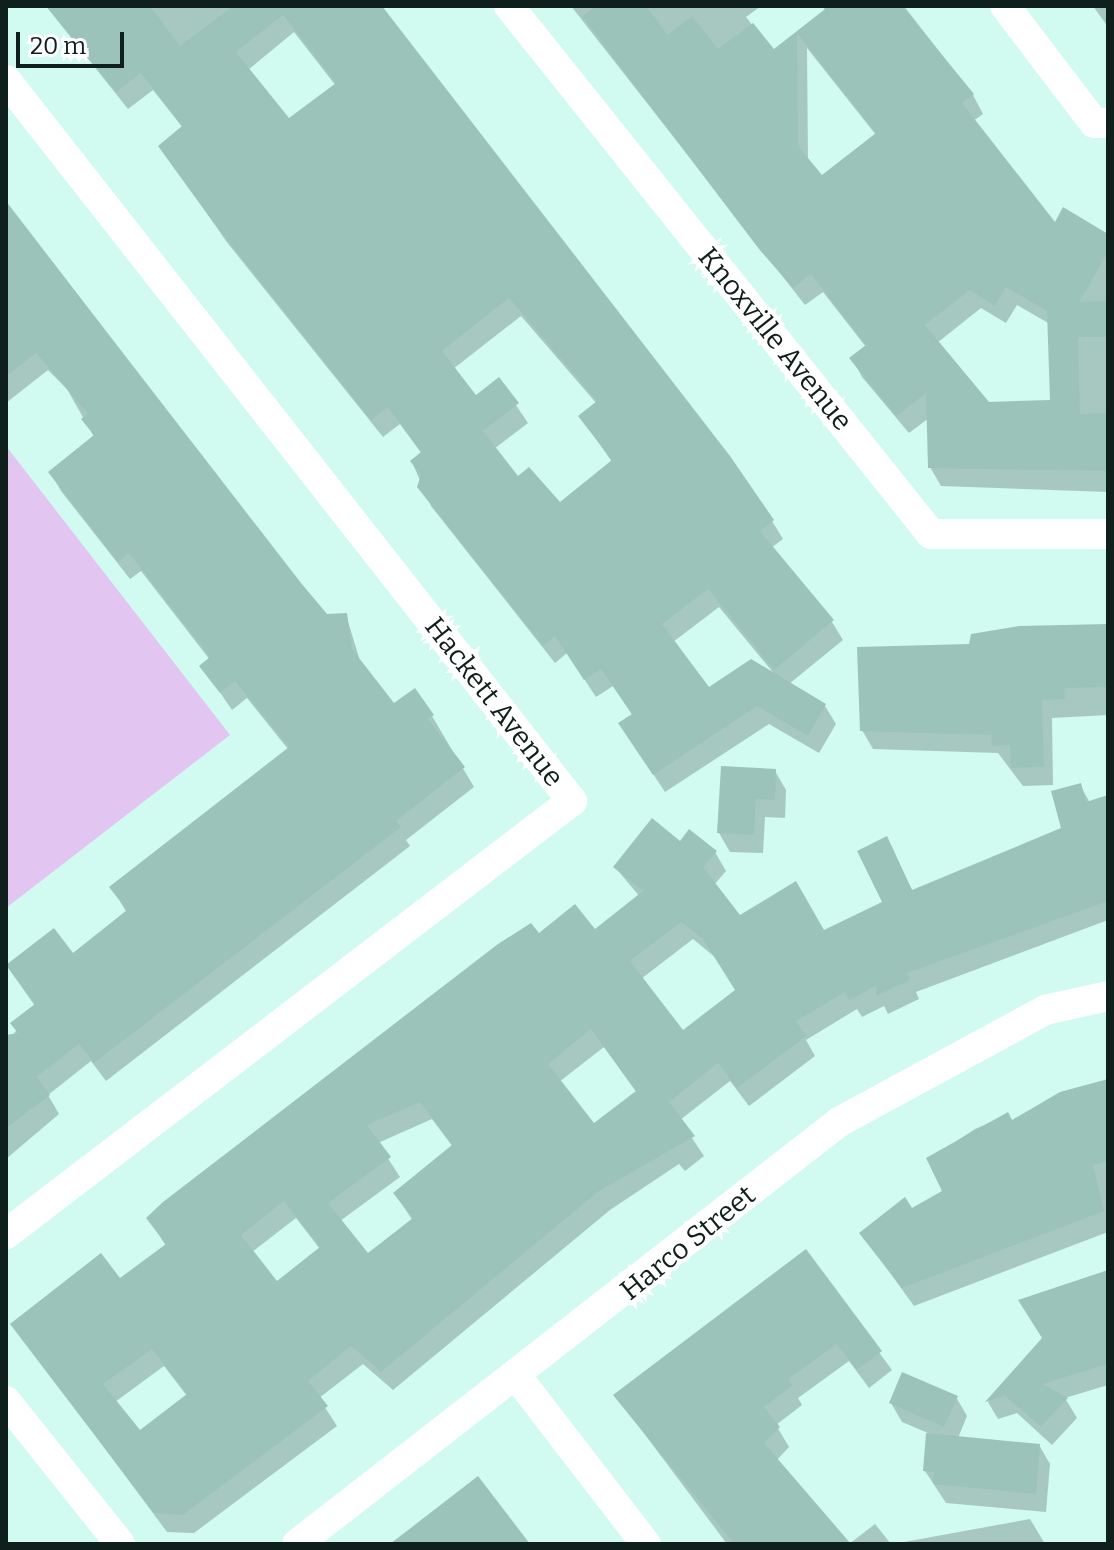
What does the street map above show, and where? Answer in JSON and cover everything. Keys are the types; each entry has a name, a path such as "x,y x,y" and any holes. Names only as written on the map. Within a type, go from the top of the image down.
{"street":[{"name":"Knoxville Avenue","path":"509,6 931,534 1108,534"},
{"path":"1005,6 1094,123 1108,123"},
{"name":"Hackett Avenue","path":"6,80 572,801 6,1234"},
{"name":"Harco Street","path":"297,1544 518,1378 839,1122 1045,1010 1108,996"},
{"path":"518,1378 646,1544"},
{"path":"6,1401 120,1544"}],"shaded area":[{"path":"6,446 230,735 6,908"}],"building":[{"path":"46,6 150,6 180,46 233,6 382,6 730,456 774,520 760,531 834,620 774,670 708,589 662,624 709,687 751,659 826,704 808,736 757,706 653,775 618,723 632,714 601,669 584,680 555,636 543,646 417,487 421,475 410,461 421,452 388,407 371,420 213,222 158,146 182,126 141,73 116,92","holes":["283,15 336,83 289,118 236,52","509,298 597,401 578,416 612,460 560,502 529,467 518,476 483,431 519,403 499,377 476,395 442,351"]},
{"path":"597,6 646,6 668,35 692,16 718,49 753,23 774,49 829,6 902,6 974,94 962,103 1055,222 1063,207 1108,234 1108,252 1079,302 1108,301 1108,337 1078,337 1080,414 1108,413 1108,471 928,468 926,393 897,416 849,358 866,345 811,274 793,288 759,249 582,16","holes":["797,33 876,133 822,175 798,146","1006,287 1047,311 1050,400 989,402 925,325 970,290 995,306"]},
{"path":"6,202 301,583 327,614 347,613 352,649 394,703 415,688 434,715 428,719 465,767 396,821 401,827 94,1063 79,1044 37,1077 50,1095 6,1128 6,1035 18,1033 10,1023 35,1004 6,965 54,928 73,953 127,910 109,887 289,747 235,681 220,693 199,666 210,657 129,553 118,562 48,472 94,435 81,419 88,414 36,353 6,376"},
{"path":"1108,624 1108,687 1064,688 1065,699 1042,700 1044,767 1011,768 1010,745 992,746 991,735 860,731 857,647 969,644 971,634 1019,626"},
{"path":"721,766 776,769 775,800 756,799 754,835 717,833"},
{"path":"1081,783 1086,802 1108,795 1108,901 907,973 910,980 876,996 876,986 849,1000 845,992 796,1021 806,1036 737,1088 718,1063 669,1102 695,1136 599,1191 381,1372 351,1346 308,1381 328,1406 183,1515 154,1513 10,1324 101,1253 120,1278 166,1244 146,1218 163,1202 498,944 531,923 539,933 575,904 595,929 643,891 613,867 652,818 680,841 689,829 717,851 703,867 740,915 796,881 824,930 882,902 857,851 887,836 912,890 1061,828 1051,791","holes":["681,922 703,939 735,990 683,1030 630,961","591,1029 636,1091 594,1123 548,1064","420,1102 452,1145 393,1193 413,1218 368,1253 328,1203 391,1157 367,1125","284,1201 320,1247 277,1281 241,1235","152,1349 187,1394 140,1430 103,1384"]},
{"path":"1108,1079 1108,1161 1093,1165 1104,1211 902,1288 859,1233 905,1197 912,1208 942,1191 926,1158 1008,1112 1012,1120 1060,1092"},
{"path":"806,1249 882,1351 857,1370 837,1344 788,1379 793,1385 764,1407 780,1427 764,1443 851,1544 734,1544 613,1395"},
{"path":"1108,1270 1108,1364 1042,1384 1068,1398 1041,1427 1005,1396 985,1402 1042,1338 1018,1300"},
{"path":"902,1372 958,1396 944,1427 889,1403"},
{"path":"926,1433 1040,1444 1036,1494 933,1484 934,1472 923,1471"},
{"path":"478,1476 530,1544 390,1544"}]}
